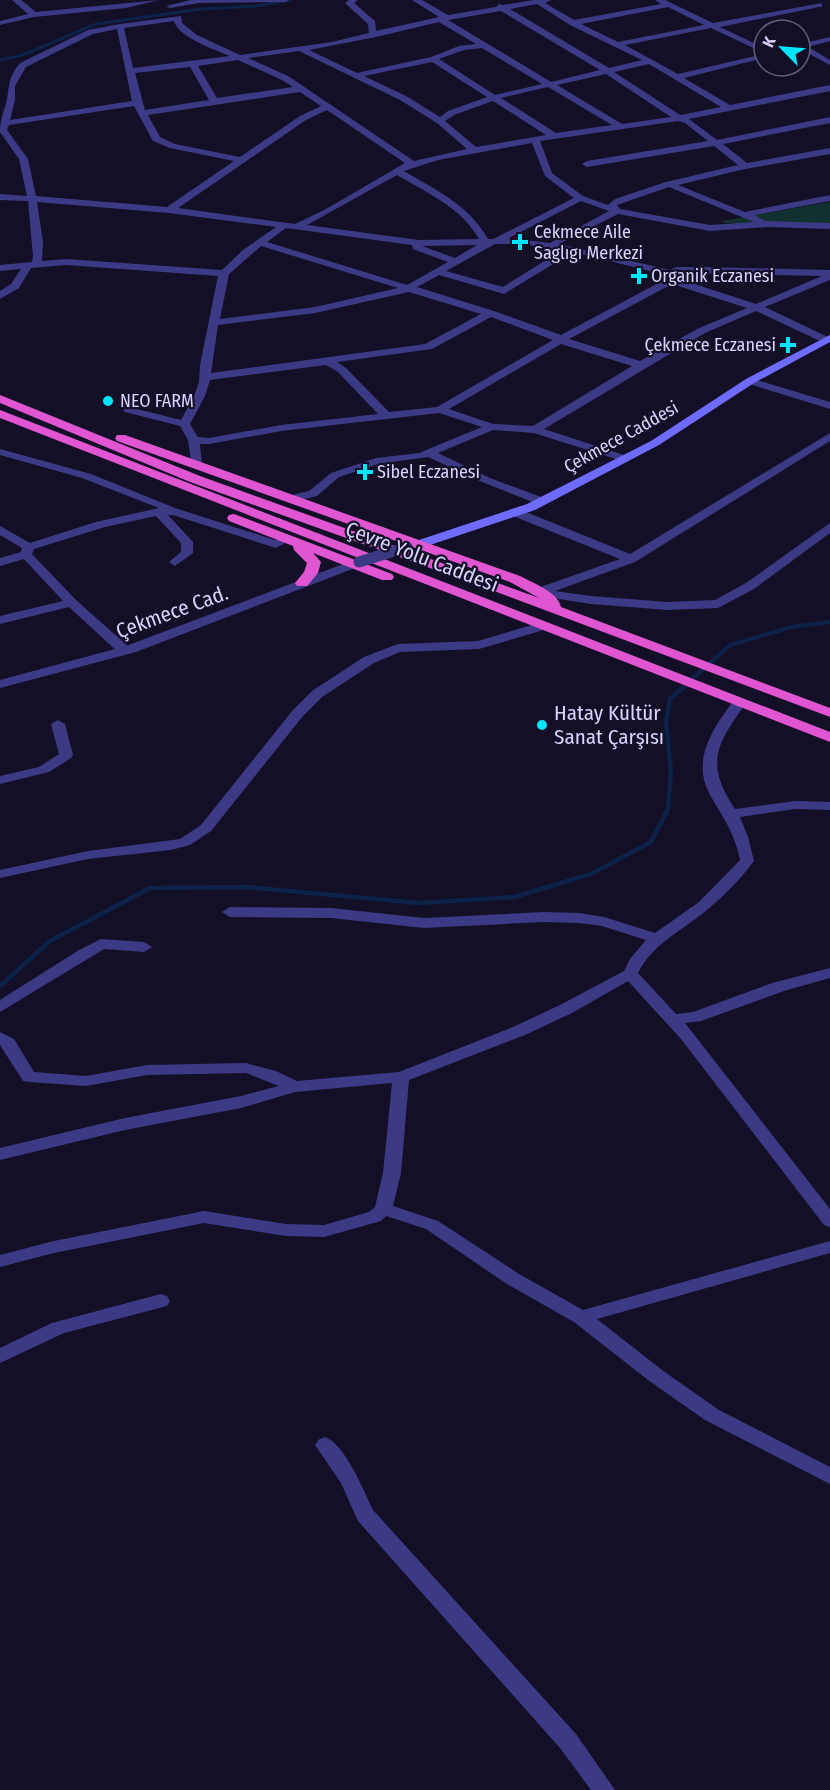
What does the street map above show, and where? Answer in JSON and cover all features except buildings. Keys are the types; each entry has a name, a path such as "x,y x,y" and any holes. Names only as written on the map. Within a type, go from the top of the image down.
{"highway":[{"path":"0,399 292,498 413,546 515,579 540,592 567,615"},
{"name":"Çevre Yolu Caddesi","path":"0,399 195,479 499,588 830,713"},
{"path":"0,414 120,470 286,539 481,611 547,628"},
{"name":"Çevre Yolu Caddesi","path":"0,414 830,737"},
{"path":"286,539 305,551 314,562 311,573 302,583"}],"main road":[{"name":"Çekmece Caddesi","path":"413,546 517,513 655,443 750,381 828,339"}],"street":[{"path":"16,0 34,15"},
{"path":"0,23 34,15 126,6 156,0 170,6 180,16"},
{"path":"170,6 199,1 285,0"},
{"path":"354,0 349,3 372,22 371,31 376,35"},
{"path":"416,0 484,45 621,127"},
{"path":"489,0 609,72 679,118 688,121 745,166"},
{"path":"129,70 240,58 376,35 444,19 547,0"},
{"path":"537,2 650,62 728,108"},
{"path":"573,23 666,2 752,45"},
{"path":"615,45 816,2 830,11"},
{"path":"0,296 15,285 33,264 40,248 33,197 25,162 17,147 3,130 11,100 13,72 32,59 91,32 180,16"},
{"path":"180,16 178,24 194,37 285,78 413,164"},
{"path":"120,26 137,103 154,137 162,143 242,160"},
{"path":"812,43 830,39"},
{"path":"358,75 433,59 462,48 484,45"},
{"path":"298,48 403,98 440,121 473,149"},
{"path":"812,53 830,63"},
{"path":"433,59 554,136"},
{"path":"676,77 752,59"},
{"path":"440,121 451,113 496,97 650,62"},
{"path":"193,64 214,102"},
{"path":"184,424 204,390 207,376 205,365 224,273 246,252 291,226 329,211 413,164 473,149 679,118 830,88"},
{"path":"143,113 302,89"},
{"path":"0,101 11,100"},
{"path":"5,123 137,103"},
{"path":"170,210 303,118 327,107"},
{"path":"587,164 715,143 830,120"},
{"path":"535,139 548,174 580,198 617,211 710,228 768,224 830,226"},
{"path":"617,211 612,204 669,184 745,166 830,151"},
{"path":"819,154 830,161"},
{"path":"397,171 464,214 479,229 484,240"},
{"path":"669,184 740,215 768,224"},
{"path":"0,197 33,197 170,210 399,240 450,243 498,240 571,249 671,276 756,307 828,339"},
{"path":"213,323 315,310 408,289 482,246 580,198"},
{"path":"690,226 830,198"},
{"path":"553,246 556,242 617,211"},
{"path":"399,240 455,261"},
{"path":"261,243 490,313 555,336 560,340 641,365"},
{"path":"439,272 504,291 571,249"},
{"path":"0,268 73,262 224,273"},
{"path":"440,410 671,276 676,270 830,274"},
{"path":"535,430 701,331 830,274"},
{"path":"207,376 428,347 490,313"},
{"path":"321,362 335,364 385,415"},
{"path":"750,381 830,406"},
{"path":"129,410 184,424 194,440 196,465"},
{"path":"194,440 209,441 281,428 440,410 492,427 535,430 623,458"},
{"path":"292,498 313,494 335,475 376,461 421,456 492,427"},
{"path":"540,592 631,559 734,498 830,436"},
{"path":"0,464 6,453 59,467 126,490 174,511 276,544 286,539"},
{"path":"429,453 486,480 540,501"},
{"path":"0,562 129,516 174,511"},
{"path":"159,512 187,542 187,553 175,562"},
{"path":"517,513 631,559"},
{"path":"540,592 591,600 668,606 718,604 750,586 830,527"},
{"path":"0,530 28,551 72,603 125,651"},
{"name":"Çekmece Cad.","path":"0,684 125,651 356,563 413,546"},
{"path":"0,620 72,603"},
{"path":"0,874 88,855 171,846 185,842 206,828 298,713 331,684 369,660 398,648 479,645 547,628"},
{"path":"0,1154 125,1124 241,1102 295,1087 401,1077 519,1031 566,1009 630,974 635,960 648,944 703,906 747,861 745,847 731,814 715,790 710,763 714,740 724,721 740,702"},
{"path":"0,780 46,769 60,762 66,756 58,724"},
{"path":"731,814 795,805 830,806"},
{"path":"230,912 331,913 424,923 544,917 579,918 604,922 657,938"},
{"path":"0,1006 101,944 144,947"},
{"path":"672,1019 695,1017 778,987 830,973"},
{"path":"630,974 687,1035 830,1221"},
{"path":"0,1037 8,1044 29,1077 86,1081 147,1070 246,1068 270,1075 295,1087"},
{"path":"0,1261 54,1247 204,1217 286,1230 324,1231 375,1217 383,1209 392,1173 401,1077"},
{"path":"383,1209 432,1225 513,1279 581,1317 655,1375 712,1415 830,1475"},
{"path":"581,1317 830,1247"},
{"path":"0,1356 59,1328 161,1301"},
{"path":"325,1445 349,1479 365,1515 568,1741 604,1790"}],"green space":[{"path":"830,202 830,224 724,223 722,221"}],"waterway":[{"path":"0,60 23,55 96,24 201,9 257,6 290,0"},
{"path":"708,665 730,645 792,627 830,622"},
{"path":"0,986 50,941 150,888 247,887 419,903 514,897 591,874 651,842 668,809 671,772 666,722 670,699 710,663"}],"place":[{"name":"Cekmece Aile Saglıgı Merkezi","path":"520,242"},
{"name":"Organik Eczanesi","path":"639,276"},
{"name":"Çekmece Eczanesi","path":"788,345"},
{"name":"NEO FARM","path":"108,401"},
{"name":"Sibel Eczanesi","path":"365,472"},
{"name":"Hatay Kültür Sanat Çarşısı","path":"542,725"}]}
